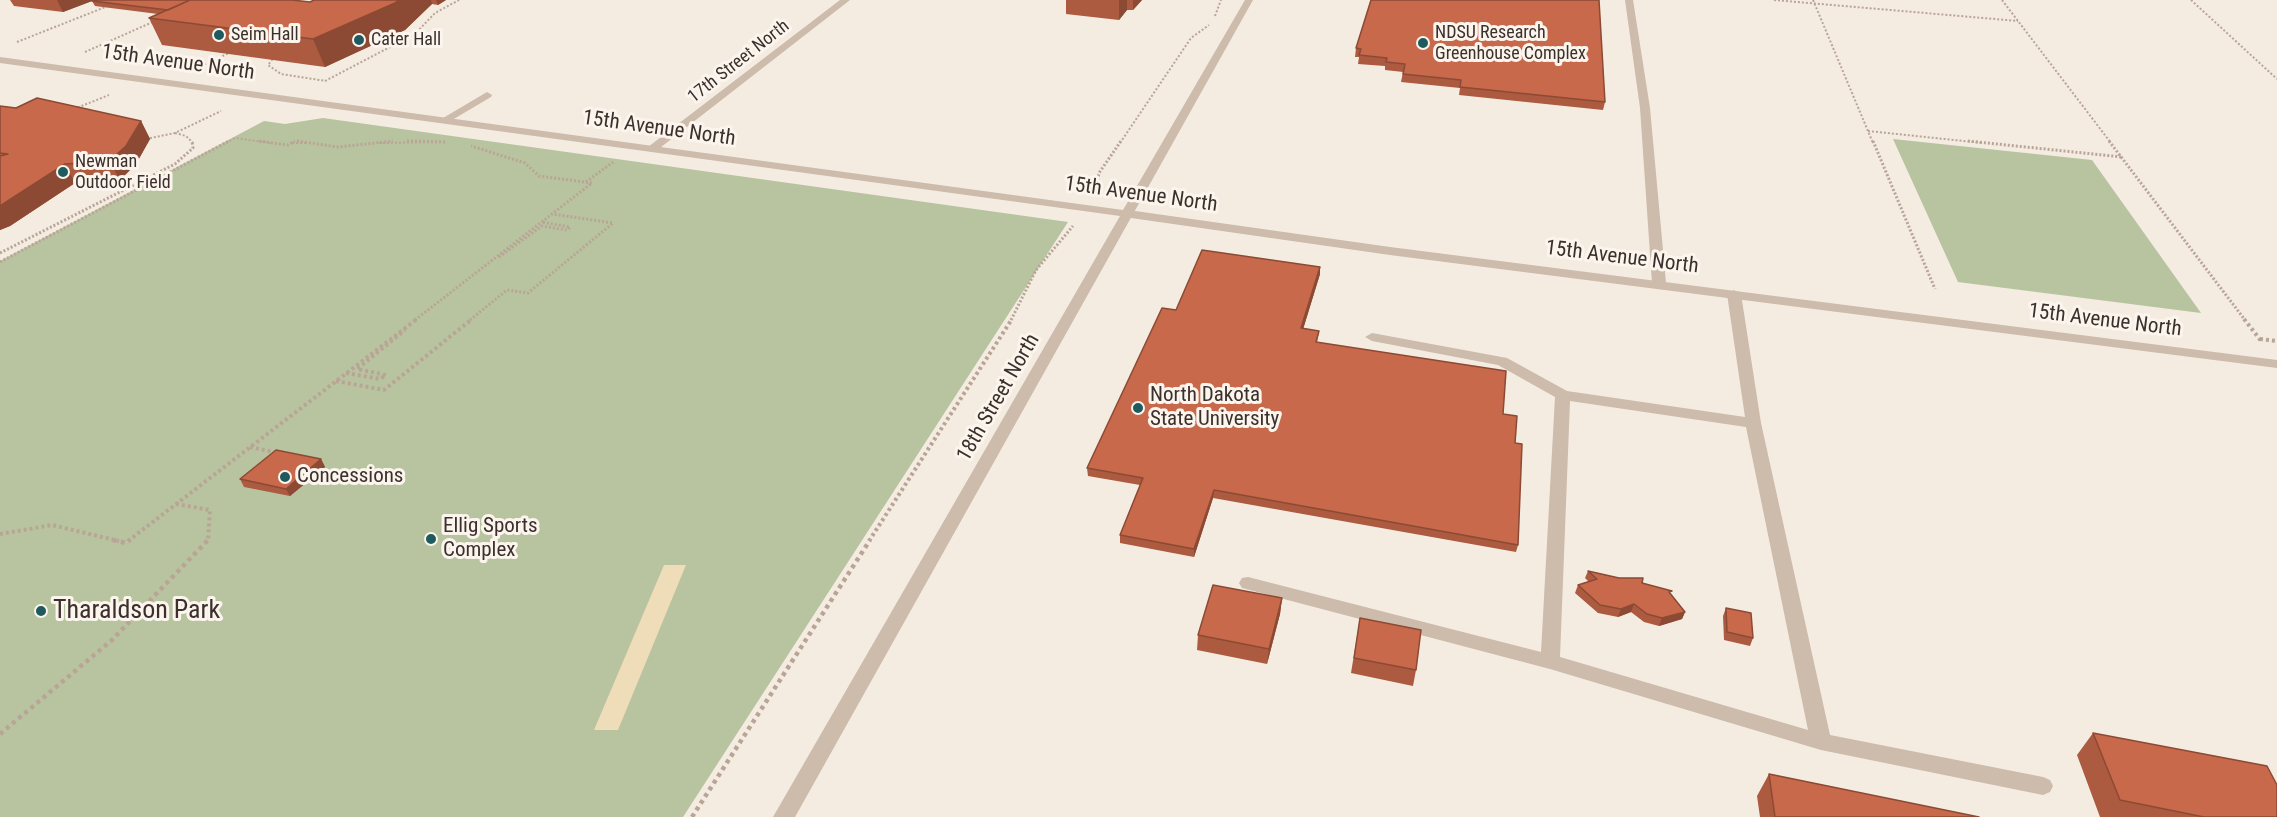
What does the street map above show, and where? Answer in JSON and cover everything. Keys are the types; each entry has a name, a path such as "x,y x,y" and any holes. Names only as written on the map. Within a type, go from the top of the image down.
{"street":[{"name":"17th Street North","path":"652,149 846,0"},
{"name":"18th Street North","path":"784,817 1250,0"},
{"path":"1629,0 1645,108 1659,283"},
{"name":"15th Avenue North","path":"0,60 1390,251 1659,283 2277,364"},
{"path":"443,121 487,95"},
{"path":"1734,294 1753,423 1821,742"},
{"path":"1372,337 1502,360 1563,395 1753,423"},
{"path":"1550,662 1563,395"},
{"path":"1248,584 1550,662 1821,742 2043,786"}],"path":[{"path":"319,84 415,34 435,13 459,0"},
{"path":"692,817 1016,313 1036,270 1066,235 1096,190 1099,173 1191,38 1208,28 1221,0"},
{"path":"1774,0 2018,21"},
{"path":"2002,0 2266,347"},
{"path":"2191,0 2277,79"},
{"path":"96,1 107,6"},
{"path":"1813,2 1935,289"},
{"path":"8,46 112,4"},
{"path":"84,52 146,27 162,16"},
{"path":"146,27 157,29"},
{"path":"188,72 239,49"},
{"path":"284,50 268,65 275,73 326,81"},
{"path":"267,54 275,56"},
{"path":"65,112 110,95"},
{"path":"142,140 175,133 221,111"},
{"path":"1868,131 2122,157"},
{"path":"0,254 175,164 193,148 193,142 186,136 175,133"},
{"path":"0,262 235,138 288,145 295,141 338,147 395,141 448,142"},
{"path":"469,145 525,163 539,176 592,183 540,222 499,257"},
{"path":"586,182 614,161"},
{"path":"335,381 384,390 507,290 528,293 613,223 552,214"},
{"path":"346,373 380,380 386,375 357,369 542,226 567,230 570,227 540,222"},
{"path":"0,534 52,525 126,543 335,381 405,330"},
{"path":"2260,339 2277,341"},
{"path":"249,447 282,453"},
{"path":"0,734 112,640 208,543 210,510 176,504"}],"green space":[{"name":"Ellig Sports Complex","path":"323,118 1068,222 683,817 0,817 0,261 264,121 285,124"},
{"path":"1893,139 2092,160 2201,313 1958,282"}],"sand":[{"path":"664,565 686,565 618,730 594,730"}],"building":[{"path":"93,0 190,0 168,10"},
{"path":"190,0 310,2 314,0 399,0 313,39 149,18"},
{"path":"1371,0 1599,0 1605,102 1460,87 1461,80 1403,74 1405,64 1386,62 1387,58 1359,55 1361,49 1356,48"},
{"name":"Newman Outdoor Field","path":"37,98 141,121 126,146 109,161 65,164 0,206 0,156 8,154 0,153 0,106 16,108"},
{"path":"1202,250 1320,267 1301,328 1319,331 1316,342 1506,371 1503,414 1517,416 1515,443 1522,444 1518,545 1214,490 1194,549 1120,535 1143,478 1087,468 1162,308 1176,310"},
{"name":"Concessions","path":"276,450 321,459 286,489 240,479"},
{"path":"1588,571 1619,578 1643,578 1642,583 1672,591 1669,592 1685,612 1662,618 1647,614 1634,604 1621,609 1600,605 1578,585 1597,579"},
{"path":"1213,585 1282,598 1269,649 1198,635"},
{"path":"1726,608 1751,613 1753,638 1727,632"},
{"path":"1360,618 1421,630 1416,670 1354,658"},
{"path":"2093,733 2267,766 2277,785 2277,817 2204,817 2120,800"},
{"path":"1769,774 1979,817 1775,817"}],"place":[{"name":"Seim Hall","path":"219,35"},
{"name":"Cater Hall","path":"359,40"},
{"name":"NDSU Research Greenhouse Complex","path":"1423,43"},
{"name":"Newman Outdoor Field","path":"63,172"},
{"name":"North Dakota State University","path":"1138,408"},
{"name":"Concessions","path":"285,477"},
{"name":"Ellig Sports Complex","path":"431,539"},
{"name":"Tharaldson Park","path":"41,611"}]}
